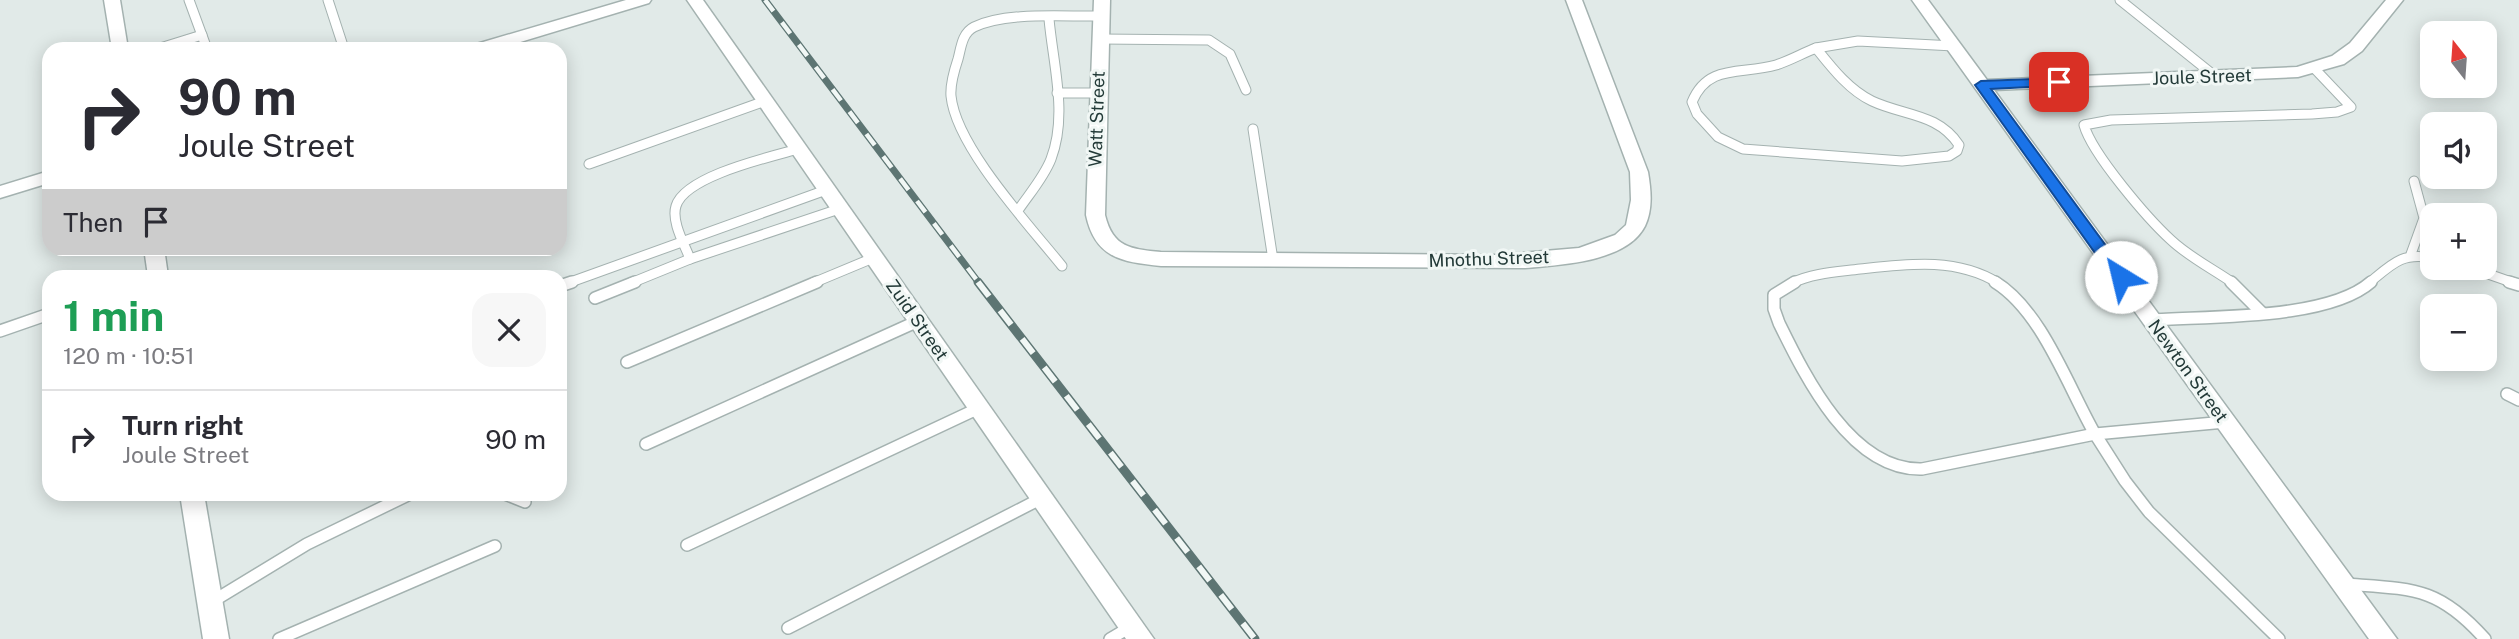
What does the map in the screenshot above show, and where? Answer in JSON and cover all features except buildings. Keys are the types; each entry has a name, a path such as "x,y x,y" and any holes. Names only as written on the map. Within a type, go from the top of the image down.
{"street":[{"path":"112,0 119,42"},
{"path":"502,42 643,0"},
{"name":"Zuid Street","path":"695,0 1137,632"},
{"name":"Mnothu Street","path":"1101,237 1116,250 1133,256 1273,260 1536,260 1581,255 1623,240 1634,230 1639,219 1642,191 1639,172 1574,0"},
{"name":"Newton Street","path":"1920,0 2341,584 2384,639"},
{"name":"Joule Street","path":"1981,85 2298,72 2338,61 2356,47 2395,0"},
{"name":"Watt Street","path":"1101,237 1096,223 1094,198 1102,8"},
{"path":"0,192 42,179"},
{"path":"193,501 216,639"}],"lane":[{"path":"189,0 204,42"},
{"path":"327,0 342,42"},
{"path":"2120,0 2216,77"},
{"path":"1062,266 982,162 956,114 952,99 952,79 965,33 973,28 1011,20 1049,19 1102,8"},
{"path":"1019,209 1045,172 1052,156 1058,112 1049,19"},
{"path":"180,42 202,35"},
{"path":"1100,39 1209,40 1230,54 1246,90"},
{"path":"1816,48 1861,95 1892,109 1944,124 1959,145 1957,151 1949,156 1902,161 1743,149 1718,138 1697,114 1692,102 1693,94 1713,76 1775,65 1816,48 1858,41 1954,46"},
{"path":"2262,313 2240,288 2172,241 2099,153 2087,136 2084,125 2110,120 2312,114 2337,112 2351,107 2314,68"},
{"path":"1057,93 1098,93"},
{"path":"589,164 765,101"},
{"path":"1253,129 1273,260"},
{"path":"690,259 676,207 679,199 689,190 710,179 798,149"},
{"path":"2152,320 2262,313 2324,305 2363,289 2389,266 2411,254 2425,227 2424,205 2414,181"},
{"path":"567,283 826,190"},
{"path":"595,298 690,259 839,209"},
{"path":"2411,254 2420,256"},
{"path":"627,362 873,258"},
{"path":"2225,422 2094,434 1935,467 1914,470 1900,467 1861,445 1838,422 1812,386 1772,309 1774,295 1789,284 1814,276 1875,267 1938,265 1983,273 2009,292 2029,314 2094,434 2133,493 2162,526 2221,580 2279,639"},
{"path":"2497,277 2519,285"},
{"path":"0,331 42,316"},
{"path":"646,444 918,321"},
{"path":"2507,394 2519,400"},
{"path":"687,545 979,408"},
{"path":"788,628 1042,498"},
{"path":"210,603 332,528 394,501"},
{"path":"279,639 495,546"},
{"path":"2341,584 2415,588 2433,594 2453,606 2485,639"},
{"path":"1111,639 1137,632"}],"railway":[{"path":"765,0 979,283"},
{"path":"978,282 1255,639"}],"route":[{"path":"2059,82 1981,85 2121,277"}]}
